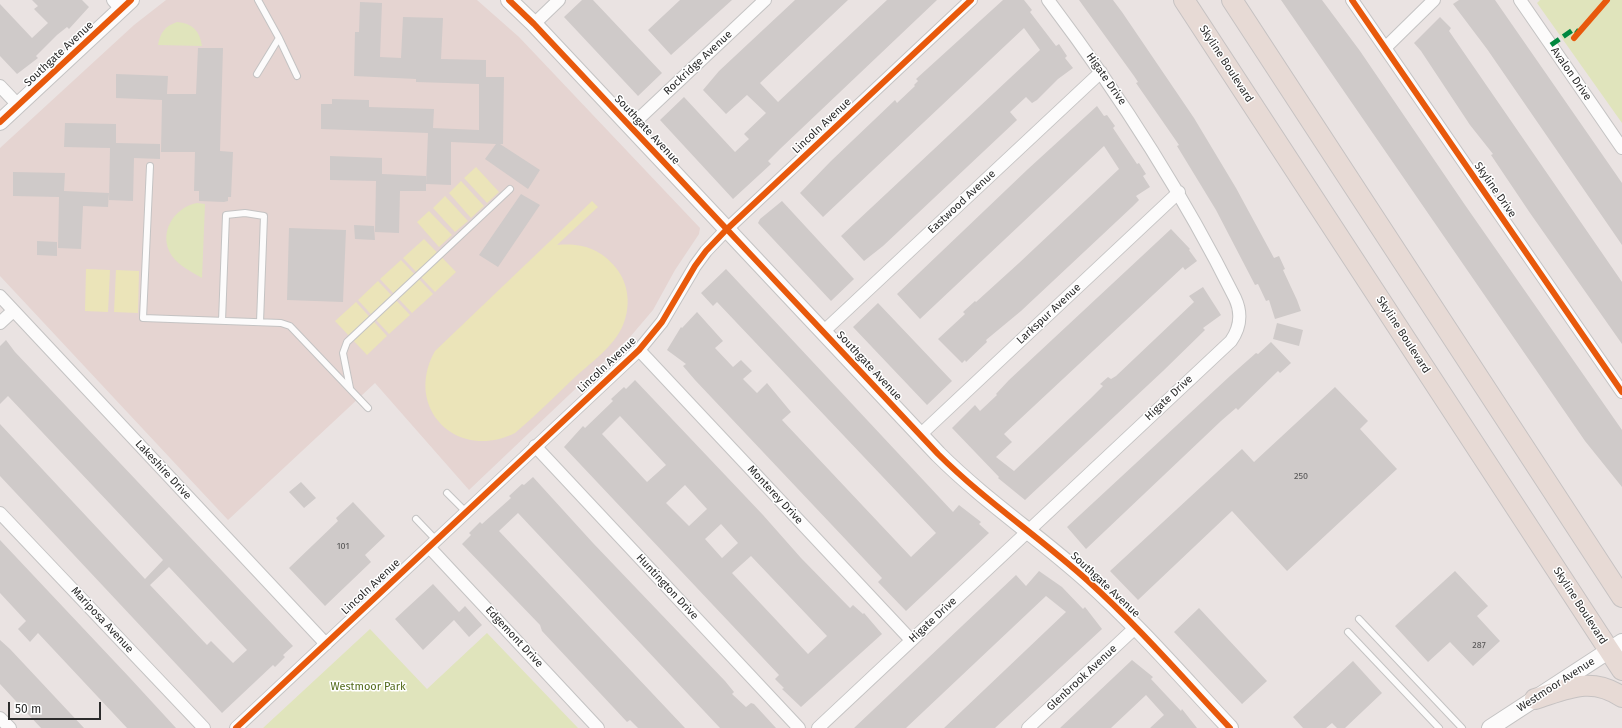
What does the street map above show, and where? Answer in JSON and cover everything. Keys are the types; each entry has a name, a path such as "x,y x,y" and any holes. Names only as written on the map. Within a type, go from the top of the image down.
{"main road":[{"name":"Skyline Boulevard","path":"1184,0 1616,646 1622,670"},
{"path":"1232,0 1622,598"},
{"path":"1535,699 1587,684 1605,688 1622,697"}],"street":[{"name":"Southgate Avenue","path":"509,0 534,24 920,435 968,483 1087,580 1136,627 1230,728"},
{"path":"534,24 559,0"},
{"name":"Rockridge Avenue","path":"630,127 765,0"},
{"name":"Lincoln Avenue","path":"236,728 639,350 662,322 695,266 706,251 726,230 971,0"},
{"name":"Higate Drive","path":"818,728 1230,341 1235,334 1240,318 1237,301 1179,192 1101,72 1048,0"},
{"name":"Skyline Drive","path":"1352,0 1622,392"},
{"path":"1385,48 1434,0"},
{"name":"Avalon Drive","path":"1520,0 1622,148"},
{"name":"Southgate Avenue","path":"0,122 122,3"},
{"name":"Eastwood Avenue","path":"823,332 1101,72"},
{"path":"0,86 18,105"},
{"name":"Larkspur Avenue","path":"920,435 1179,192"},
{"name":"Lakeshire Drive","path":"0,296 326,644"},
{"path":"0,323 13,311"},
{"name":"Monterey Drive","path":"639,350 911,640"},
{"name":"Huntington Drive","path":"535,446 799,728"},
{"name":"Mariposa Avenue","path":"0,512 204,728"},
{"name":"Edgemont Drive","path":"432,543 598,728"},
{"name":"Glenbrook Avenue","path":"1028,728 1136,627"},
{"name":"Westmoor Avenue","path":"1490,728 1616,646"},
{"path":"0,718 10,728"}],"lane":[{"path":"258,0 279,38 297,76"},
{"path":"257,74 279,38"},
{"path":"150,166 143,318 281,323 290,326 368,408"},
{"path":"351,390 344,353 347,342 510,189"},
{"path":"222,321 226,215 246,213 264,216 260,322"},
{"path":"447,493 466,512"},
{"path":"416,519 432,543"},
{"path":"1359,619 1462,728"},
{"path":"1348,632 1439,728"}],"shaded area":[{"path":"166,0 477,0 519,37 700,228 699,234 675,270 653,310 630,337 469,490 375,383 228,520 0,276 0,148 134,25"},
{"path":"476,167 499,192 487,203 464,178"},
{"path":"461,181 484,206 471,218 449,193"},
{"path":"445,196 468,221 455,232 433,208"},
{"path":"592,201 598,207 557,245 574,245 590,248 597,251 610,261 616,268 624,281 628,303 626,318 619,333 608,348 515,433 494,440 474,440 456,435 441,424 431,410 426,392 427,372 435,351"},
{"path":"429,211 452,235 439,247 417,222"},
{"path":"424,239 456,272 435,292 403,258"},
{"path":"401,260 433,294 412,313 380,279"},
{"path":"86,269 110,270 108,312 85,311"},
{"path":"116,270 139,271 138,313 114,312"},
{"path":"378,281 410,315 389,334 358,300"},
{"path":"356,302 387,336 367,355 335,321"}],"green space":[{"path":"1540,0 1622,0 1622,123 1537,3"},
{"path":"177,22 191,26 197,32 202,46 158,45 164,30"},
{"path":"197,203 205,204 202,278 175,260 168,248 166,239 170,223 175,216 181,210"},
{"name":"Westmoor Park","path":"370,629 427,689 487,633 578,728 263,728"}],"building":[{"path":"32,0 82,0 89,7 69,29 67,27 57,35 36,56 38,58 17,74 0,56 0,4 32,38 48,23 34,9 38,6"},
{"path":"582,0 593,0 662,73 638,96 564,17"},
{"path":"680,0 732,0 671,55 648,30"},
{"path":"795,0 848,0 760,83 778,102 887,0 937,0 780,149 768,161 771,164 733,199 660,120 684,97 735,152 749,139 744,134 766,113 747,95 726,114 703,90 719,71"},
{"path":"1003,0 1024,0 1032,10 1030,12 1056,46 1059,44 1067,56 1065,58 1073,68 1058,79 1037,100 1032,103 1026,97 1010,112 1017,120 883,246 864,261 841,236 1040,50 1024,28 823,217 800,193 895,100 897,103 915,86 914,85 918,81 916,79"},
{"path":"1079,0 1113,0 1122,12 1194,118 1236,188 1274,258 1279,256 1285,269 1283,270 1301,311 1275,319 1269,300 1266,301 1258,284 1255,285 1216,210 1177,146 1179,145 1136,83 1138,82 1134,76"},
{"path":"1281,0 1322,0 1360,51 1465,205 1622,430 1622,487 1585,441"},
{"path":"1459,0 1495,0 1622,183 1622,245 1487,49 1453,4"},
{"path":"360,2 382,3 380,57 401,58 403,17 443,18 441,59 486,60 486,77 504,77 503,144 500,144 540,170 528,189 485,159 496,144 451,142 451,185 426,184 428,133 321,129 321,104 332,104 332,99 369,100 369,107 434,109 433,128 479,130 479,84 416,82 416,79 354,76 355,32 359,32"},
{"path":"1440,17 1451,28 1449,31 1622,282 1622,344 1530,213 1491,155 1493,154 1470,125 1421,51 1414,43"},
{"path":"198,48 223,48 220,151 233,152 231,197 228,197 228,201 224,202 199,201 199,191 194,191 195,152 161,152 162,100 116,98 116,74 168,76 167,94 196,94"},
{"path":"1097,106 1104,116 1107,115 1115,126 1113,128 1137,164 1139,163 1146,174 1143,176 1150,187 1136,196 1139,200 1132,207 1021,311 986,340 987,342 966,362 965,360 962,363 938,339 965,314 963,312 1019,263 1119,169 1104,146 920,319 897,294 1028,169"},
{"path":"65,123 116,124 116,143 160,144 160,159 134,158 133,201 109,200 110,148 64,147"},
{"path":"330,156 382,158 382,174 426,176 426,191 400,191 399,233 375,232 376,181 330,180"},
{"path":"13,172 65,173 64,191 109,193 108,207 83,206 81,249 58,248 59,197 13,196"},
{"path":"521,194 540,205 498,267 479,255"},
{"path":"782,201 854,279 831,301 758,223 760,219"},
{"path":"354,225 374,226 375,240 355,239"},
{"path":"289,228 346,230 343,302 287,300"},
{"path":"1171,229 1190,249 1189,250 1197,261 1185,270 1183,267 1004,434 1012,442 996,457 1014,471 1103,386 1100,384 1108,377 1111,379 1116,376 1194,302 1189,296 1203,287 1221,315 1203,328 1205,330 1163,371 1025,500 998,478 999,477 952,428 975,405 980,411 997,395 996,394 1009,380"},
{"path":"37,241 57,242 57,256 37,255"},
{"path":"726,269 953,512 959,505 981,522 979,524 989,533 906,611 878,582 882,578 695,380 683,366 686,364 667,350 681,327 682,328 697,312 723,341 715,348 733,367 741,360 752,371 743,379 757,393 767,383 791,412 782,420 911,557 936,533 717,302 713,306 701,293"},
{"path":"878,303 952,381 927,405 853,327"},
{"path":"1277,323 1303,330 1299,346 1273,339"},
{"path":"6,340 15,352 293,646 283,655 285,657 275,667 273,665 222,713 0,476 0,424 145,579 163,560 8,396 0,404 0,346","holes":["169,567 247,650 233,663 211,641 207,645 150,585"]},
{"path":"1271,342 1291,363 1280,373 1278,371 1238,410 1236,408 1221,421 1086,549 1067,527 1230,376"},
{"path":"635,380 763,515 801,558 850,608 853,605 863,614 864,613 882,634 801,707 782,689 784,688 775,679 779,675 564,447 583,426 585,428 613,401 611,399 624,387 626,389","holes":["620,416 666,465 647,482 602,434","685,485 707,509 689,526 666,503","721,524 738,543 722,558 705,539","751,556 827,636 808,654 732,573"]},
{"path":"1335,387 1368,421 1360,429 1397,469 1287,571 1232,511 1138,600 1110,571 1242,449 1254,462"},
{"path":"533,477 593,543 725,681 734,692 732,694 746,707 751,703 754,704 776,728 720,728 518,513 499,531 685,728 638,728 630,720 627,722 542,631 540,625 462,544 471,535 469,533 480,522 482,524 511,498 509,496 522,484 524,485"},
{"path":"301,482 316,498 304,508 289,492"},
{"path":"353,502 385,536 365,555 371,562 325,606 289,568 338,521 336,518"},
{"path":"0,540 176,728 127,728 38,633 30,642 18,629 26,621 0,593"},
{"path":"1039,571 1062,587 1083,609 1085,607 1102,629 995,728 944,728 1066,612 1046,596 906,728 854,728 1016,575 1026,586"},
{"path":"1455,571 1488,606 1477,616 1500,641 1473,666 1450,642 1428,662 1395,626"},
{"path":"433,584 459,612 465,606 482,625 469,637 454,620 423,650 395,619"},
{"path":"1199,608 1267,681 1242,704 1174,632"},
{"path":"0,640 84,728 41,728 0,684"},
{"path":"1132,660 1153,677 1151,679 1181,711 1182,709 1197,728 1150,728 1164,715 1146,695 1111,728 1060,728"},
{"path":"1353,661 1382,693 1345,728 1337,728 1332,723 1326,728 1303,728 1293,717"}],"marked path":[{"path":"1551,45 1574,29 1578,32"}],"cycle path":[{"path":"0,122 131,0"},
{"path":"509,0 534,24 938,454 974,487 1087,580 1142,634 1230,728"},
{"path":"236,728 639,350 662,322 695,266 706,251 726,230 971,0"},
{"path":"1352,0 1622,392"},
{"path":"1574,38 1607,0"}]}
